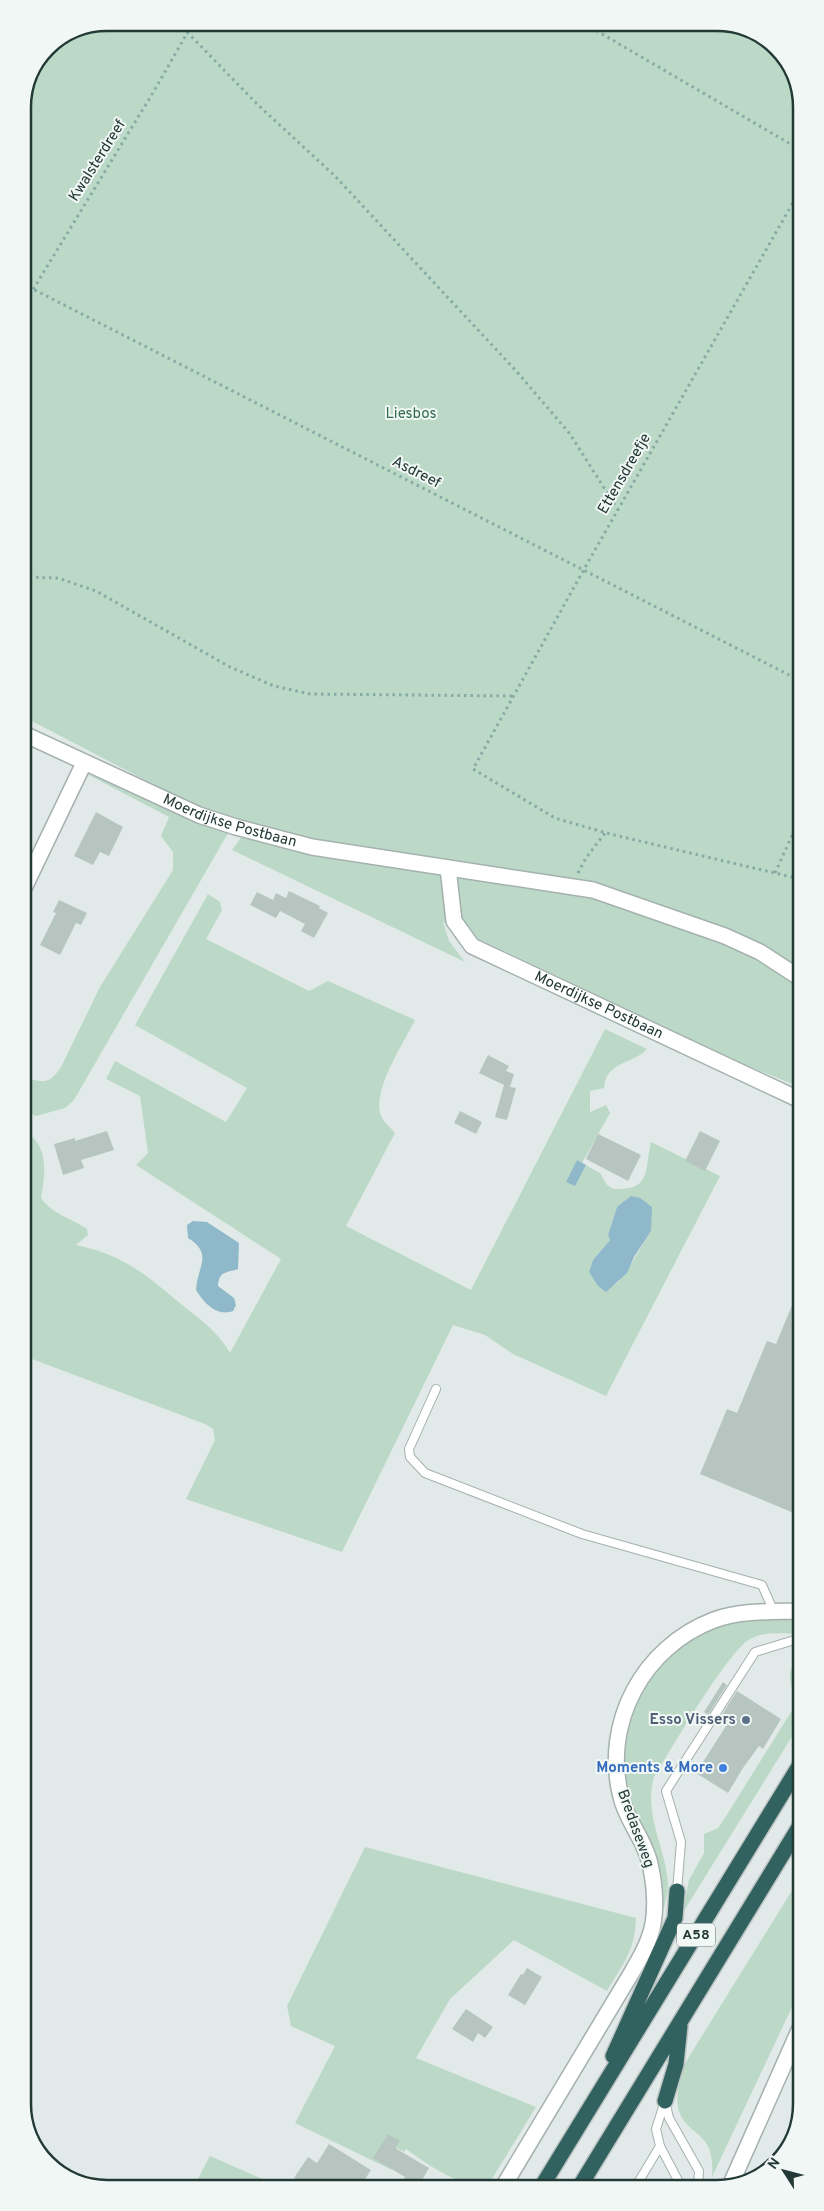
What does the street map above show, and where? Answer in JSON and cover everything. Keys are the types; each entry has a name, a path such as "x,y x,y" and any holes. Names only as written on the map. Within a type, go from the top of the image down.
{"highway":[{"name":"A58","path":"546,2180 793,1776"},
{"name":"A58","path":"584,2180 793,1837"},
{"name":"A58","path":"590,2108 675,1918 677,1891"},
{"name":"A58","path":"665,2101 676,2064 680,2022"}],"street":[{"name":"Moerdijkse Postbaan","path":"31,737 198,815 236,827 312,847 593,890 725,936 760,952 793,973"},
{"path":"31,873 84,763"},
{"name":"Moerdijkse Postbaan","path":"448,868 454,921 472,946 793,1097"},
{"name":"Bredaseweg","path":"507,2180 632,1972 650,1938 654,1921 654,1892 649,1860 621,1799 616,1768 618,1736 626,1707 638,1680 660,1653 683,1635 715,1620 741,1614 793,1611"},
{"path":"734,2177 793,2044"}],"lane":[{"path":"436,1389 409,1449 410,1457 425,1473 582,1534 762,1585 774,1612"},
{"name":"A58","path":"677,1891 681,1842 666,1791 755,1652 793,1640"},
{"path":"665,2101 669,2118 698,2171 698,2180"},
{"name":"A58","path":"665,2101 656,2129 660,2146 678,2180"},
{"path":"640,2180 660,2146"}],"path":[{"path":"597,31 793,145"},
{"path":"187,32 258,105 334,175 518,373 570,434 618,510"},
{"name":"Kwalsterdreef","path":"32,289 154,91 187,32"},
{"name":"Ettensdreefje","path":"605,833 555,818 473,769 582,571 793,203"},
{"name":"Asdreef","path":"32,289 793,677"},
{"path":"31,576 58,578 96,591 230,667 274,686 310,694 514,696"},
{"path":"571,887 586,858 605,833 793,877"},
{"path":"775,873 793,833"}],"green space":[{"name":"Liesbos","path":"107,31 722,31 746,37 767,50 783,69 790,88 793,107 793,1084 743,1064 443,922 449,941 465,962 232,850 245,832 258,835 168,792 31,721 31,102 39,74 47,61 69,41 83,35"},
{"path":"83,772 176,809 231,828 74,1100 65,1108 36,1116 31,1114 31,1079 46,1081 57,1073 100,987 173,870 173,852 161,836 169,817"},
{"path":"208,894 220,902 222,910 206,939 309,991 328,981 415,1020 389,1069 380,1096 379,1108 382,1118 395,1133 346,1226 471,1290 605,1029 647,1049 609,1073 604,1088 590,1091 590,1112 606,1105 610,1113 582,1163 600,1173 607,1185 614,1189 626,1189 641,1182 646,1169 651,1142 720,1176 606,1396 513,1354 485,1335 453,1325 342,1552 186,1499 215,1440 213,1429 205,1424 31,1359 31,1136 38,1144 44,1161 44,1180 41,1198 56,1212 87,1229 88,1235 76,1245 106,1253 130,1265 153,1281 206,1324 230,1353 281,1259 136,1165 148,1153 140,1096 106,1079 115,1061 226,1122 247,1088 135,1025","holes":["617,1207 651,1231 631,1265 616,1284 589,1272 593,1260 610,1240 608,1235"]},
{"path":"793,1616 793,1634 763,1634 752,1638 742,1646 715,1679 654,1777 651,1804 668,1884 666,1900 658,1926 621,1768 628,1715 663,1654 725,1621"},
{"path":"793,1665 793,1692 790,1678"},
{"path":"793,1709 793,1735 682,1914 689,1880 704,1853 704,1834 718,1828"},
{"path":"365,1847 636,1918 631,1948 607,1991 514,1940 450,1999 416,2058 536,2107 491,2180 458,2180 434,2168 406,2149 404,2152 397,2148 388,2160 392,2170 295,2123 335,2046 291,2026 287,2006"},
{"path":"793,1889 793,2005 712,2177 712,2159 708,2146 686,2123 678,2109 678,2091 682,2068"},
{"path":"210,2156 265,2180 197,2180"}],"water":[{"path":"577,1160 586,1165 575,1186 566,1182"},
{"path":"631,1196 640,1198 652,1207 651,1231 634,1257 627,1273 606,1292 598,1286 589,1272 593,1260 610,1240 608,1235 617,1207"},
{"path":"193,1221 207,1222 239,1243 238,1269 222,1275 218,1286 234,1298 236,1305 233,1311 222,1312 212,1308 196,1290 202,1255 196,1244 188,1238 187,1225"}],"building":[{"path":"96,812 123,827 109,856 100,852 93,865 74,856"},
{"path":"289,891 320,906 319,908 328,913 314,938 301,931 305,924 280,911 276,918 250,905 257,892 273,900 276,893 286,898"},
{"path":"59,900 87,913 81,925 76,923 60,955 40,945 56,913 53,912"},
{"path":"488,1055 509,1066 506,1071 514,1074 510,1087 516,1088 507,1120 495,1117 504,1085 479,1073"},
{"path":"460,1111 482,1122 476,1134 454,1123"},
{"path":"107,1131 114,1150 81,1160 84,1168 63,1175 54,1144 75,1138 75,1141"},
{"path":"700,1131 720,1141 705,1171 685,1161"},
{"path":"598,1134 641,1155 628,1181 586,1159"},
{"path":"793,1303 793,1513 700,1474 727,1409 737,1413 767,1341 776,1344"},
{"path":"723,1682 727,1685 708,1715 704,1712"},
{"path":"737,1691 781,1719 763,1749 759,1746 728,1793 696,1773 726,1726 718,1721"},
{"path":"527,1968 542,1977 525,2005 508,1995"},
{"path":"466,2009 493,2027 485,2038 478,2033 473,2042 452,2029"},
{"path":"388,2134 400,2141 395,2148 429,2168 422,2180 403,2180 405,2177 373,2158"},
{"path":"329,2144 371,2170 365,2180 297,2180 294,2178 308,2157 317,2163"}],"place":[{"name":"Esso Vissers","path":"746,1720"},
{"name":"Moments & More","path":"723,1768"}]}
